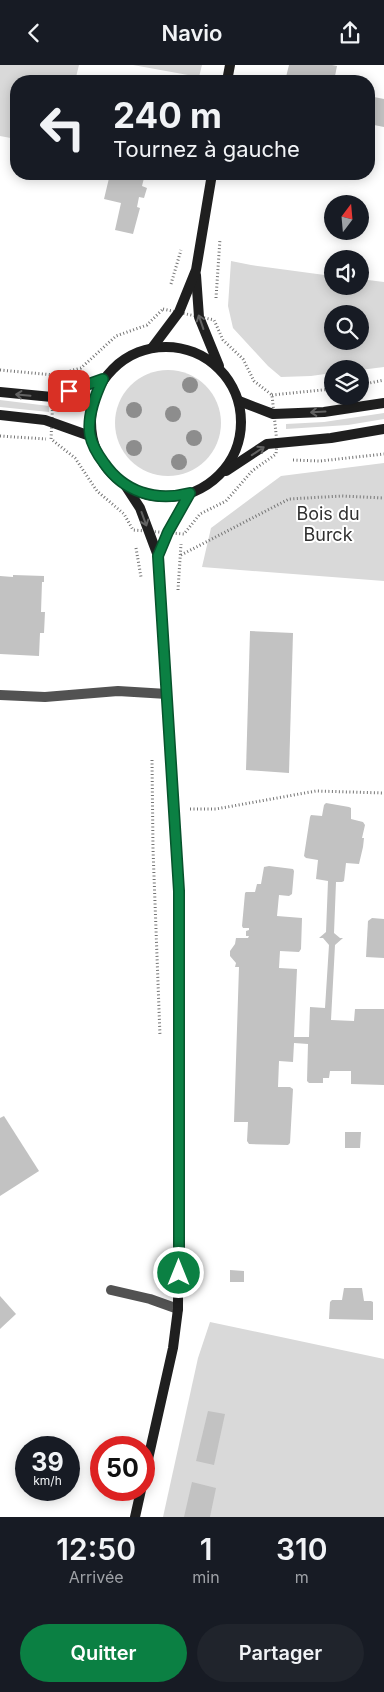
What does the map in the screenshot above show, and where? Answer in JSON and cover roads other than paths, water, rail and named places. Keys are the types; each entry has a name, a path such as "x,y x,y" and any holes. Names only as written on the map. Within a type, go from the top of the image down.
{"main road":[{"path":"152,348 179,312 196,270 211,180"},
{"path":"196,270 199,317 219,367 231,383 239,401 242,422 239,443 231,461 217,477"},
{"path":"219,367 203,356 184,348 162,346 139,351 119,362 103,379 94,397 90,417 90,436 98,454 112,474 125,485 141,493 160,497 181,496 200,489 267,445 277,449 384,429"},
{"path":"0,393 52,397 103,379"},
{"path":"239,401 274,414 324,412 384,403"},
{"path":"0,415 45,420 90,436"},
{"path":"125,485 140,508 158,556 179,891 178,1309 173,1348 153,1436"},
{"path":"158,556 168,532 190,493"},
{"path":"135,1517 139,1501"}],"lane":[{"path":"0,695 44,697 118,691 167,694"},
{"path":"111,1291 150,1299 178,1309"}],"park label":[{"name":"Bois du Burck","path":"328,523"}]}
